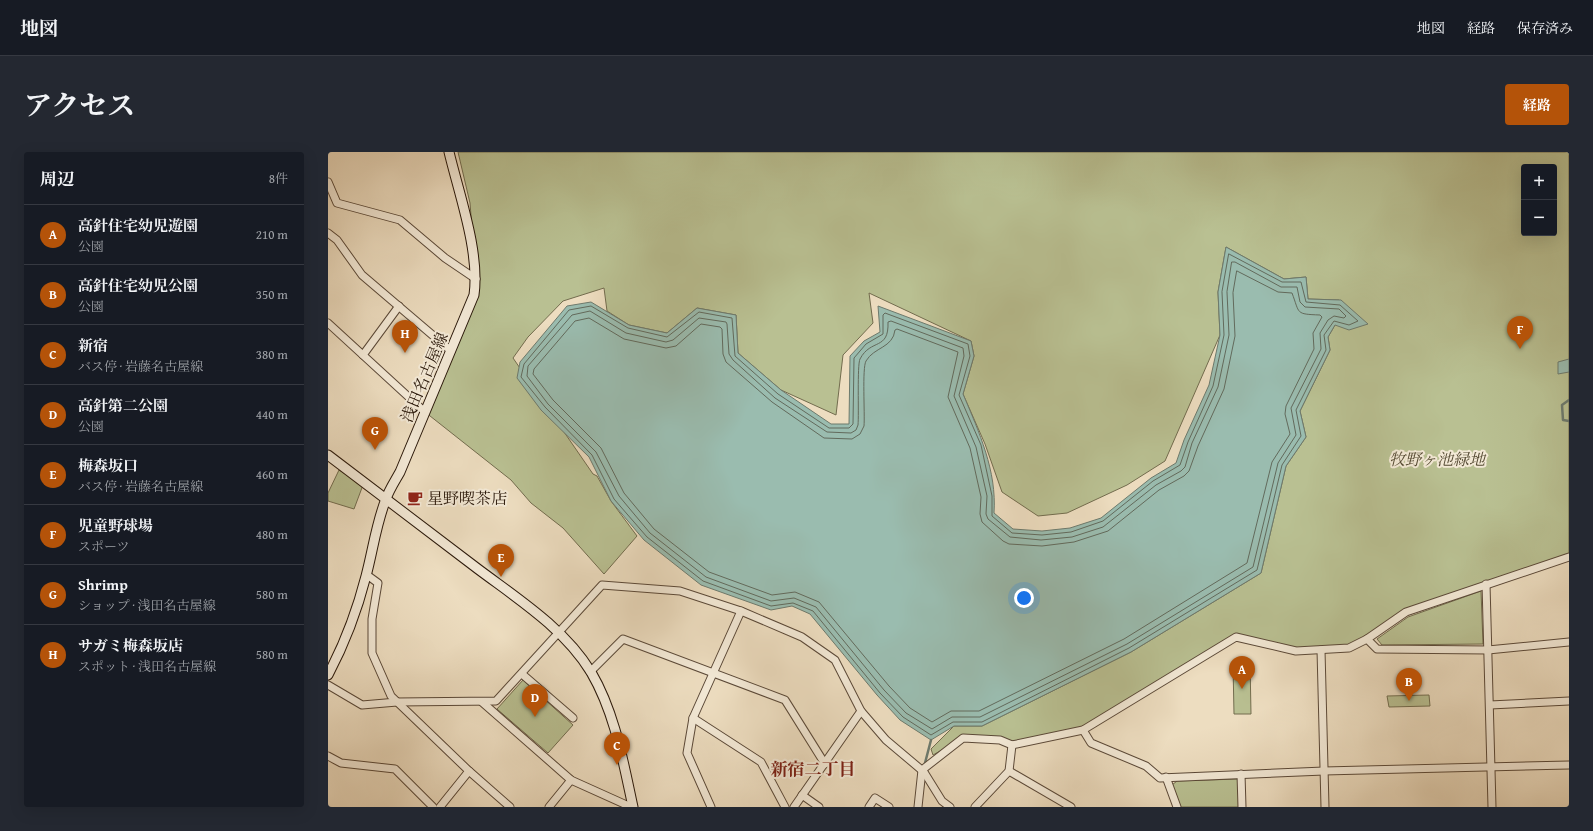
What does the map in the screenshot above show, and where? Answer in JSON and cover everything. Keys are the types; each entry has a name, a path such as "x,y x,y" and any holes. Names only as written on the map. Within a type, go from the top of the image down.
{"main road":[{"name":"浅田名古屋線","path":"328,675 351,626 367,575 376,530 386,499 400,472 472,300 476,279 474,257 449,152"},
{"path":"328,455 559,632 575,650 590,672 610,712 632,807"}],"street":[{"path":"328,182 337,203 400,220 446,258 476,279"},
{"path":"328,233 338,240 362,275 450,350"},
{"path":"363,355 400,306"},
{"path":"328,323 425,412"},
{"path":"918,807 922,770 963,738 1000,740 1012,745 1083,730 1236,637 1296,651 1349,648 1366,639 1406,612 1569,557"},
{"path":"367,575 378,583 372,619 372,653 391,696 469,771 510,807"},
{"path":"1486,584 1492,807"},
{"path":"328,685 362,705 397,702 496,701 602,585 680,591 740,611 802,637 835,660 861,711 886,740 922,770 942,801 950,807"},
{"path":"712,807 687,753 693,718 740,611"},
{"path":"590,672 623,639 785,700 824,764"},
{"path":"1366,639 1377,649 1488,650 1569,642"},
{"path":"1321,650 1325,807"},
{"path":"522,674 573,718"},
{"path":"1490,705 1569,701"},
{"path":"482,702 571,780 632,807"},
{"path":"794,807 861,711"},
{"path":"693,718 761,762 785,807"},
{"path":"1083,730 1092,743 1146,766 1160,778 1324,771 1569,765"},
{"path":"975,807 1009,771 1012,745"},
{"path":"328,756 341,763 395,769 433,807"},
{"path":"440,807 469,771"},
{"path":"1009,771 1071,807"},
{"path":"1241,774 1242,807"},
{"path":"1166,777 1177,807"},
{"path":"549,807 571,780"},
{"path":"802,795 819,807"},
{"path":"869,807 874,798 889,807"}],"green space":[{"name":"牧野ヶ池緑地","path":"458,152 1569,152 1569,557 1406,612 1349,648 1296,651 1236,637 1083,730 1012,745 963,738 933,755 931,749 954,726 982,726 1131,652 1261,573 1286,466 1306,437 1300,411 1330,350 1328,337 1335,325 1339,300 1308,299 1306,277 1284,279 1226,247 1218,292 1220,335 1165,461 1127,485 1067,513 1038,516 1002,492 985,444 963,394 974,356 971,341 869,293 873,323 843,355 836,415 781,390 738,353 736,315 697,308 667,333 629,325 607,311 604,288 563,301 528,337 513,358 593,474 597,476 611,501 637,536 604,574 563,528 531,503 511,480 425,412 476,279 470,203"},
{"path":"339,470 363,485 354,509 328,501 328,493"},
{"path":"1481,591 1483,644 1382,645 1377,639 1408,617"},
{"path":"1250,662 1251,714 1234,714 1233,664"},
{"path":"523,680 573,725 548,753 497,709"},
{"path":"1429,695 1430,706 1389,707 1387,696"},
{"path":"1238,779 1239,807 1180,807 1172,785 1177,781"}],"water":[{"path":"1226,247 1284,279 1306,277 1308,299 1341,300 1368,324 1349,330 1335,325 1328,337 1330,350 1300,411 1306,437 1286,466 1261,573 1131,652 982,726 954,726 931,740 900,720 877,695 810,614 792,606 771,610 701,585 644,540 611,501 589,457 541,410 517,378 520,362 567,306 591,302 629,325 667,333 697,308 736,315 738,353 781,390 831,424 849,424 850,356 864,341 880,332 878,306 971,341 974,356 963,394 981,437 990,467 993,482 994,513 1013,529 1042,531 1070,528 1101,518 1151,478 1176,463 1184,440 1209,385 1220,335 1218,292"},
{"path":"1569,359 1569,372 1558,374 1558,362"}],"waterway":[{"path":"1569,400 1562,405 1563,420 1569,421"},
{"path":"925,763 931,740"}],"place":[{"name":"児童野球場","path":"1520,349"},
{"name":"サガミ梅森坂店","path":"405,353"},
{"name":"Shrimp","path":"375,450"},
{"name":"星野喫茶店","path":"415,498"},
{"name":"梅森坂口","path":"501,577"},
{"name":"高針住宅幼児遊園","path":"1242,689"},
{"name":"高針住宅幼児公園","path":"1409,701"},
{"name":"高針第二公園","path":"535,717"},
{"name":"新宿","path":"617,765"}],"district":[{"name":"新宿二丁目","path":"813,769"}]}
